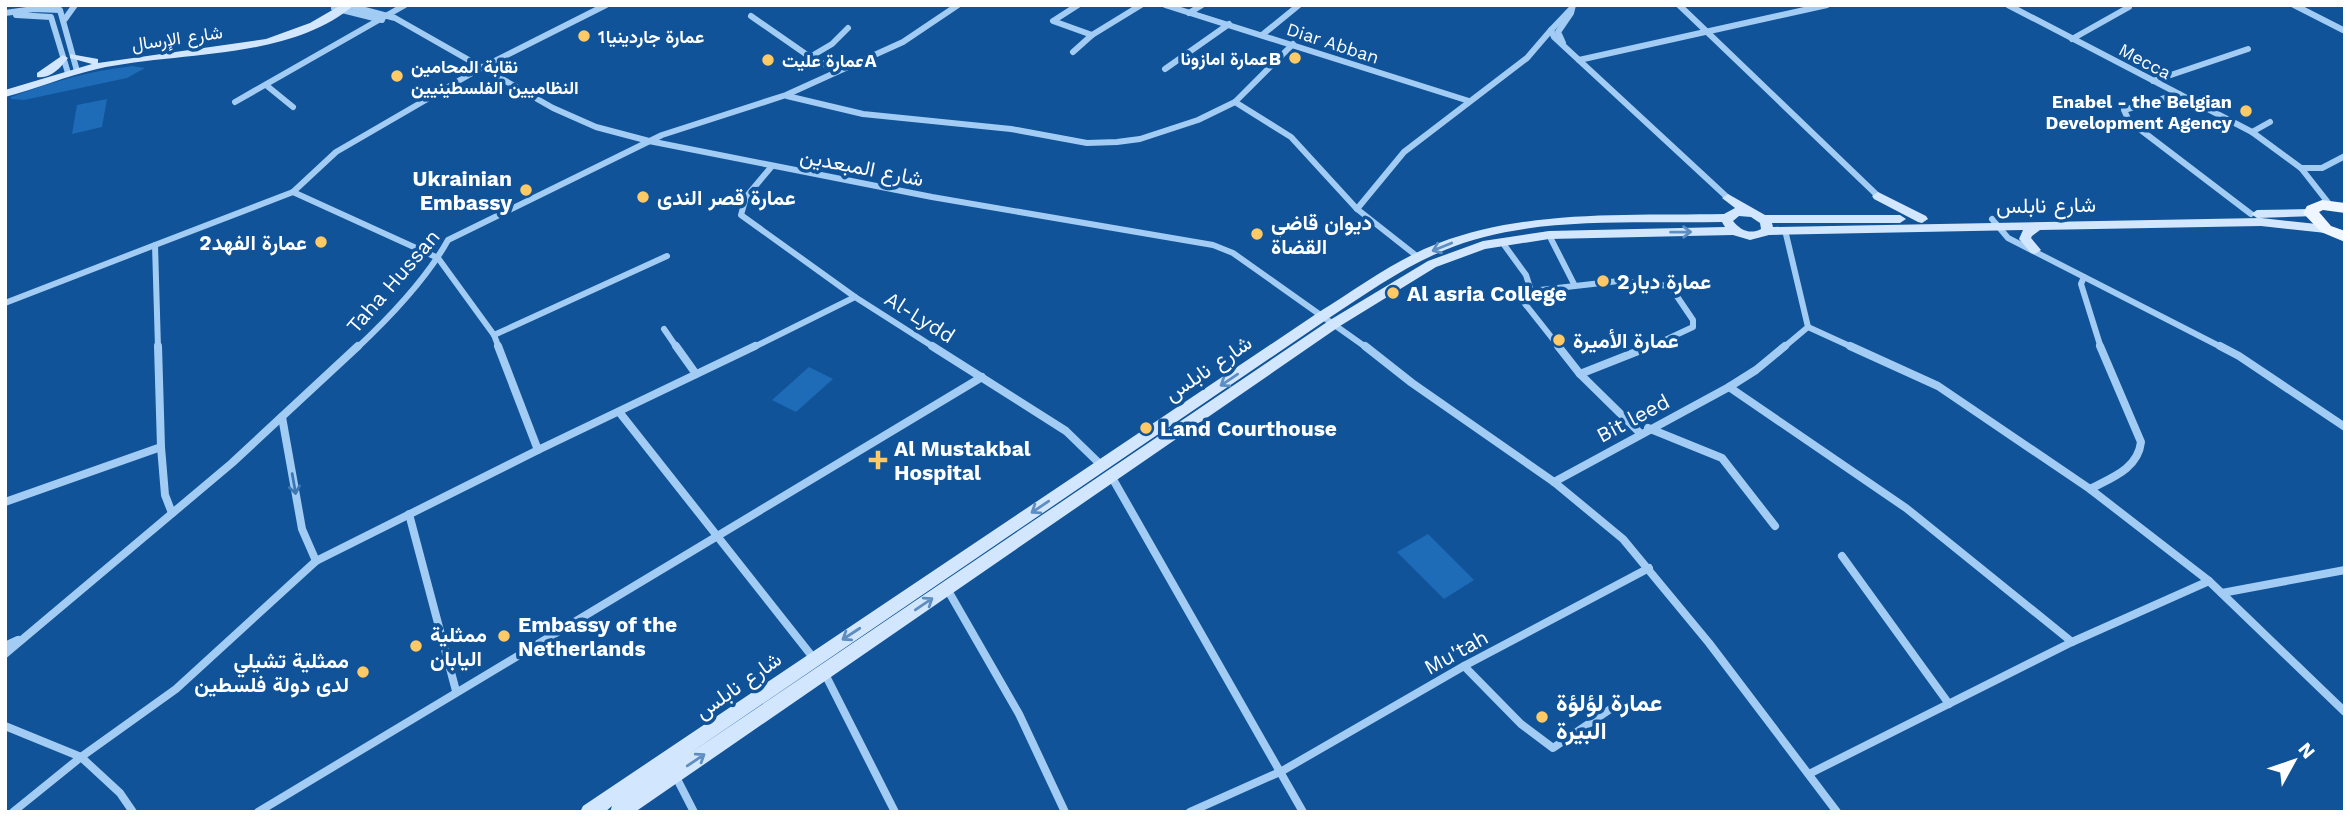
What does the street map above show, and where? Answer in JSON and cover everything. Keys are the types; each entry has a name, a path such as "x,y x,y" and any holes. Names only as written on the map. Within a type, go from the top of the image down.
{"main road":[{"name":"شارع الإرسال","path":"5,94 79,60 94,61 266,37 342,7"},
{"name":"شارع الإرسال","path":"71,65 268,42 314,25 342,7"},
{"path":"5,88 71,65"},
{"path":"1872,218 1879,207 1878,196"},
{"path":"1878,196 1922,219"},
{"path":"1728,198 1765,225 1754,236 1732,221 1728,198"},
{"path":"2338,206 2316,206 2311,214 2326,229 2344,237"},
{"path":"1732,221 1749,212"},
{"name":"شارع نابلس","path":"1765,225 1785,230 2311,214"},
{"name":"شارع نابلس","path":"1765,225 1872,218 2036,227 2261,222 2326,229"},
{"name":"شارع نابلس","path":"1329,319 1432,264 1483,246 1549,235 1732,221"},
{"name":"شارع نابلس","path":"619,812 824,672 943,582 1418,257 1474,235 1520,228 1732,221"},
{"path":"2035,250 2025,239 2026,234 2036,227"},
{"name":"شارع نابلس","path":"589,812 814,658 943,582"}],"street":[{"path":"65,20 75,5"},
{"path":"234,102 405,5"},
{"path":"5,303 293,192 337,152 479,69 606,5"},
{"name":"Taha Hussan","path":"34,632 282,417 377,330 438,258 448,240 649,141 786,95 903,42 958,5"},
{"path":"1078,5 1053,21 1092,35"},
{"path":"1073,52 1092,35 1141,5"},
{"name":"Diar Abban","path":"1165,5 1469,101"},
{"path":"1189,13 1202,5"},
{"path":"1262,35 1300,5"},
{"path":"1679,5 1878,196"},
{"path":"1579,60 1827,5"},
{"name":"Mecca","path":"2008,5 2252,132 2301,168 2338,206"},
{"path":"2072,39 2129,7 2126,5"},
{"path":"2294,5 2345,31"},
{"path":"58,6 65,20 71,65"},
{"path":"5,13 58,6"},
{"path":"51,17 58,6"},
{"path":"342,7 384,18"},
{"path":"1555,34 1571,7"},
{"path":"1357,209 1404,152 1512,70 1540,45 1544,38 1558,32 1571,13 1571,7"},
{"path":"5,13 51,17"},
{"path":"751,16 810,57 838,71"},
{"path":"51,17 71,65"},
{"name":"شارع المبعدين","path":"384,18 400,23 553,108 585,122 649,141 932,197 1213,245 1233,253 1329,319 1412,383 1592,511 1649,568 1837,812"},
{"path":"1165,69 1229,24"},
{"path":"810,57 832,44 848,28"},
{"path":"1555,34 1565,47 1728,198"},
{"path":"1540,45 1548,43 1565,47"},
{"path":"786,95 863,114 1011,129 1087,143 1140,139 1198,120 1235,102 1293,44"},
{"path":"2153,81 2248,49"},
{"path":"266,85 293,107"},
{"path":"2179,94 2124,110 2129,121 2251,214"},
{"path":"1235,102 1291,137 1357,209 1418,257"},
{"path":"2252,132 2270,122"},
{"path":"2301,168 2322,168 2345,156"},
{"path":"772,166 746,197 741,215 855,297"},
{"path":"293,192 438,258 494,335 538,450"},
{"path":"1994,223 2008,238 2239,356 2345,427"},
{"path":"1785,230 1808,327 1938,386 2090,489 2209,581 2345,712"},
{"path":"1549,235 1574,285"},
{"path":"1502,243 1526,275 1531,291"},
{"path":"155,246 161,447 165,495 172,513"},
{"path":"494,335 667,256"},
{"path":"2084,277 2082,292 2102,351 2142,450 2133,464 2090,489"},
{"path":"1580,374 1632,355 1693,327 1693,320 1670,286 1637,282 1574,285 1531,291 1522,295 1522,300 1580,374 1644,430 1722,458 1775,526"},
{"name":"Al-Lydd","path":"13,812 81,757 176,689 316,561 855,297 1066,431 1107,471 1282,771 1303,812"},
{"name":"Bit leed","path":"1553,482 1644,430 1729,387 1808,327"},
{"path":"664,329 696,373"},
{"path":"258,812 982,377"},
{"path":"1729,387 1909,508 2006,585 2072,642"},
{"path":"620,413 824,672 895,812"},
{"path":"282,417 302,529 316,561"},
{"path":"5,502 161,447"},
{"path":"409,514 456,691"},
{"path":"1842,556 1949,704"},
{"name":"Mu'tah","path":"1190,812 1282,771 1464,666 1649,568"},
{"path":"2222,593 2345,570"},
{"path":"1809,774 2072,642 2209,581"},
{"path":"943,582 1019,714 1065,812"},
{"path":"5,646 34,632"},
{"path":"5,654 34,632"},
{"path":"1464,666 1521,724 1553,748 1612,708"},
{"path":"5,726 81,757 120,793 133,812"},
{"path":"674,774 694,812"}],"shaded area":[{"path":"132,66 145,68 127,78 24,100 11,99 71,78"},
{"path":"107,99 102,127 72,134 77,105"},
{"path":"809,367 833,379 796,412 772,400"},
{"path":"1428,534 1474,580 1444,599 1397,552"}],"place":[{"name":"عمارة جاردينيا1","path":"584,36"},
{"name":"عمارة امازوناB","path":"1295,58"},
{"name":"عمارة عليتA","path":"768,60"},
{"name":"نقابة المحامين النظاميين الفلسطينيين","path":"397,76"},
{"name":"Enabel - the Belgian Development Agency","path":"2246,111"},
{"name":"Ukrainian Embassy","path":"526,190"},
{"name":"عمارة قصر الندى","path":"643,197"},
{"name":"ديوان قاضي القضاة","path":"1257,234"},
{"name":"عمارة الفهد2","path":"321,242"},
{"name":"عمارة ديار2","path":"1603,281"},
{"name":"Al asria College","path":"1393,293"},
{"name":"عمارة الأميرة","path":"1559,340"},
{"name":"Land Courthouse","path":"1146,428"},
{"name":"Al Mustakbal Hospital","path":"878,460"},
{"name":"Embassy of the Netherlands","path":"504,636"},
{"name":"ممثلية اليابان","path":"416,646"},
{"name":"ممثلية تشيلي لدى دولة فلسطين","path":"363,672"},
{"name":"عمارة لؤلؤة البيرة","path":"1542,717"}]}
